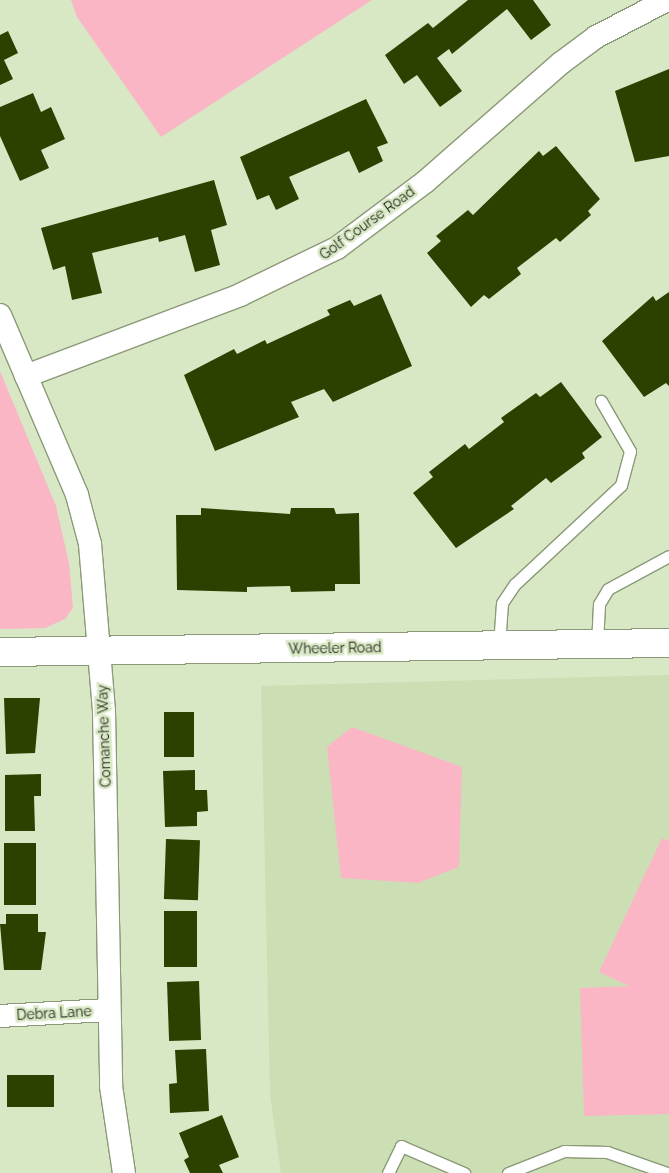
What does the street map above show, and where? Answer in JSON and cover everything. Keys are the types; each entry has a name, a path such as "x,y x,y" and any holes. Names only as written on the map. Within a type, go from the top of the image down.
{"street":[{"name":"Golf Course Road","path":"26,376 240,295 337,248 425,182 561,63 625,19 667,0"},
{"name":"Comanche Way","path":"0,315 81,511 90,544 100,651 108,823 107,1010 114,1115 124,1173"},
{"name":"Wheeler Road","path":"0,652 669,643"},
{"name":"Debra Lane","path":"0,1016 107,1010"}],"lane":[{"path":"499,645 502,603 515,584 621,485 630,451 601,401"},
{"path":"597,644 599,604 608,589 669,556"},
{"path":"388,1173 401,1146 464,1173"},
{"path":"508,1173 564,1151 607,1152 667,1173"}],"shaded area":[{"path":"71,0 372,0 161,137 77,17"},
{"path":"0,371 56,506 69,563 73,608 65,619 45,628 0,629"},
{"path":"669,675 669,1173 281,1173 270,1094 261,686"},
{"path":"352,727 462,767 459,867 418,883 341,878 327,747"},
{"path":"662,838 669,841 669,1114 584,1116 580,988 629,986 599,972"}],"building":[{"path":"468,0 533,0 551,25 531,40 507,9 452,54 449,49 437,58 462,91 440,107 417,75 404,84 385,55 428,23 433,28"},
{"path":"8,31 18,53 4,60 13,79 0,85 0,35"},
{"path":"669,69 669,156 635,162 615,91"},
{"path":"33,93 41,112 51,107 65,139 41,150 49,168 20,181 0,136 0,107"},
{"path":"366,99 388,143 377,147 383,161 359,173 349,151 289,177 299,199 276,210 269,195 257,200 240,157"},
{"path":"556,146 600,199 588,211 591,215 560,242 556,238 517,268 521,274 489,299 484,295 471,307 427,253 441,241 436,236 468,210 473,215 539,151 543,156"},
{"path":"214,180 227,225 211,230 220,265 195,272 185,235 159,242 158,237 92,253 102,293 72,300 65,266 53,270 41,228"},
{"path":"669,292 669,386 666,383 644,397 602,341 653,296 656,301"},
{"path":"381,294 412,366 333,402 324,389 291,402 299,417 215,451 184,375 234,349 237,354 265,340 267,344 330,315 327,310 350,300 354,306"},
{"path":"561,382 602,437 582,453 585,458 551,483 546,478 511,506 514,509 456,548 413,493 433,477 429,472 465,444 469,449 504,422 501,418 536,393 540,397"},
{"path":"201,508 290,514 291,508 334,508 336,514 359,513 360,584 335,584 335,591 291,592 290,586 247,587 247,592 177,590 176,515 201,515"},
{"path":"4,698 40,698 35,753 6,754"},
{"path":"164,712 194,712 194,757 164,757"},
{"path":"195,770 195,790 207,790 208,811 197,812 197,826 165,827 163,771"},
{"path":"41,774 41,796 34,796 35,831 5,831 5,775"},
{"path":"166,839 200,840 198,900 164,899"},
{"path":"4,843 36,843 36,905 4,905"},
{"path":"164,911 197,911 197,967 164,967"},
{"path":"6,914 38,914 38,932 46,932 41,970 4,970 0,924 6,924"},
{"path":"199,981 201,1040 169,1041 167,982"},
{"path":"206,1049 209,1111 170,1113 169,1084 177,1083 175,1050"},
{"path":"7,1075 54,1075 54,1107 7,1107"},
{"path":"222,1115 239,1157 219,1165 223,1173 190,1173 184,1160 189,1157 179,1133"}]}
